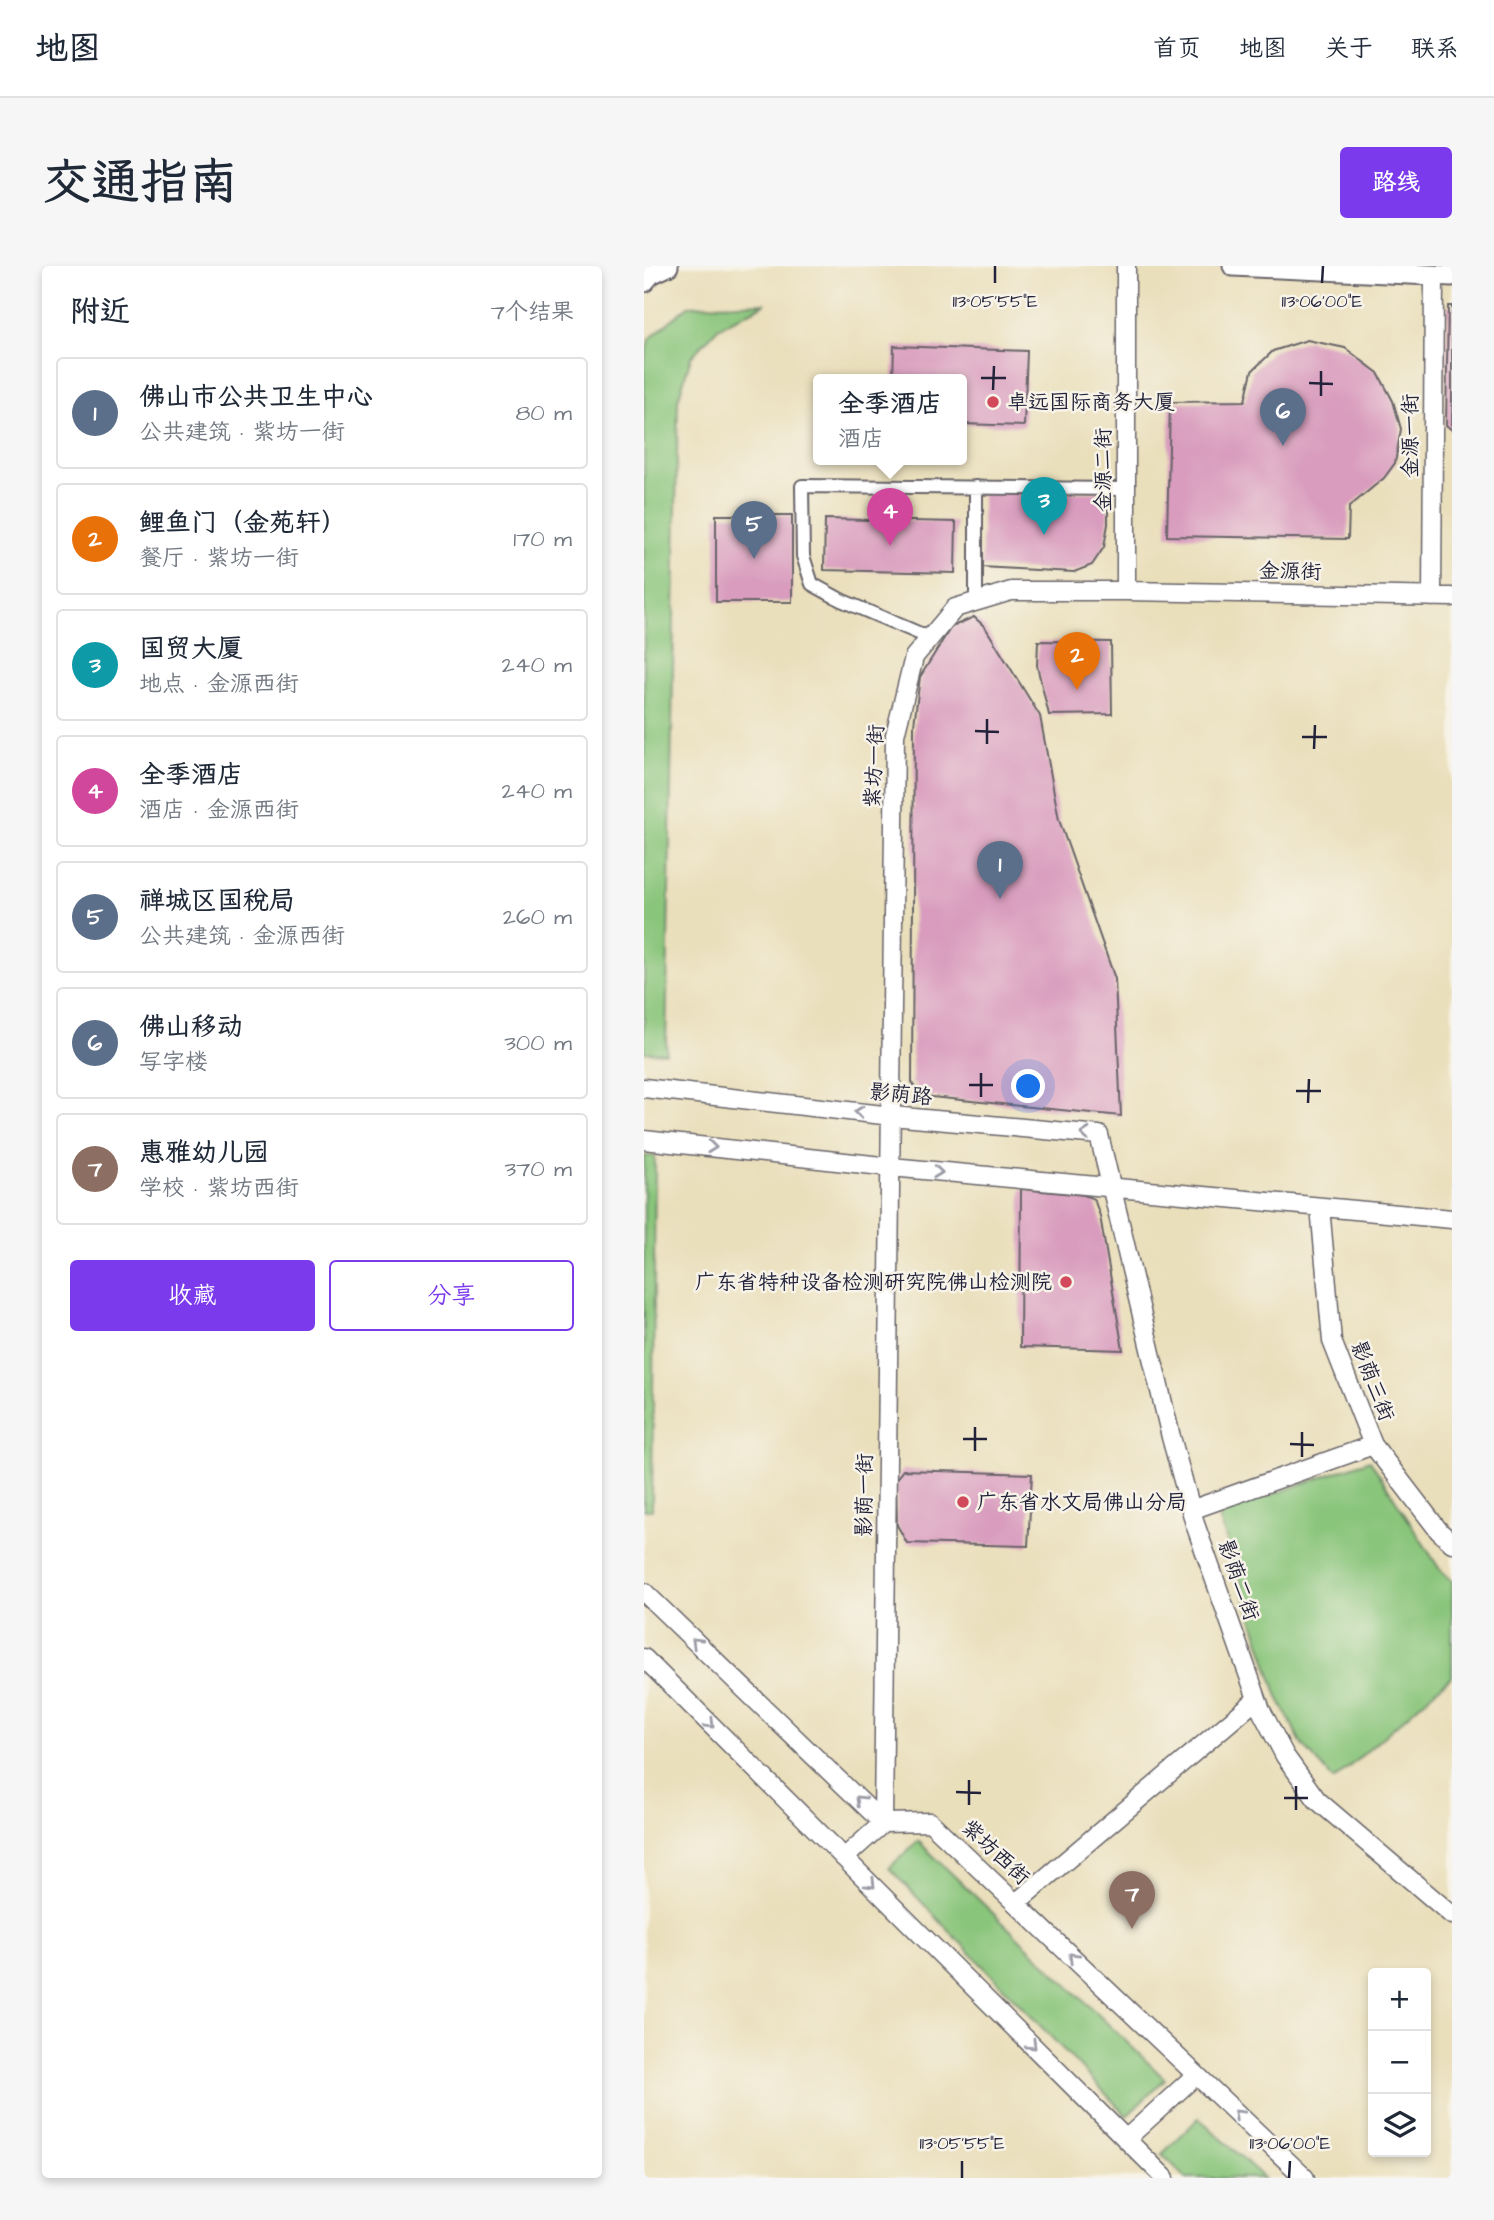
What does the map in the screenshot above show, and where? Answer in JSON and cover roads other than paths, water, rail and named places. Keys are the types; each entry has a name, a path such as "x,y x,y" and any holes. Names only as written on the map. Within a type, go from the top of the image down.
{"main road":[{"path":"644,282 651,274 668,266"},
{"path":"1233,266 1443,275"}],"street":[{"name":"金源二街","path":"1126,266 1126,591"},
{"name":"金源一街","path":"1432,597 1443,275"},
{"path":"930,638 841,600 812,584 803,556 802,486 1126,489"},
{"path":"976,487 976,602"},
{"name":"紫坊一街","path":"891,1167 894,735 914,657 955,608 1011,591 1126,591"},
{"name":"金源街","path":"1126,591 1452,597"},
{"name":"影荫路","path":"644,1088 892,1116 1099,1135 1110,1189"},
{"path":"644,1140 1110,1189 1452,1219"},
{"name":"影荫一街","path":"883,1823 891,1167"},
{"name":"影荫二街","path":"1110,1189 1191,1510 1257,1699 1286,1756 1317,1800 1452,1915"},
{"name":"影荫三街","path":"1320,1207 1332,1341 1373,1445 1439,1531 1452,1543"},
{"path":"1191,1510 1373,1445"},
{"path":"644,1592 883,1823 844,1857"},
{"path":"644,1658 1165,2178"},
{"path":"1016,1903 1257,1699"},
{"name":"紫坊西街","path":"883,1823 930,1822 1305,2178"},
{"path":"1126,2139 1196,2075"}],"place":[{"name":"卓远国际商务大厦","path":"993,402"},
{"name":"佛山移动","path":"1283,446"},
{"name":"国贸大厦","path":"1044,535"},
{"name":"全季酒店","path":"890,546"},
{"name":"禅城区国税局","path":"754,559"},
{"name":"鲤鱼门（金苑轩）","path":"1077,690"},
{"name":"佛山市公共卫生中心","path":"1000,899"},
{"name":"广东省特种设备检测研究院佛山检测院","path":"1066,1282"},
{"name":"广东省水文局佛山分局","path":"963,1502"},
{"name":"惠雅幼儿园","path":"1132,1929"}]}
